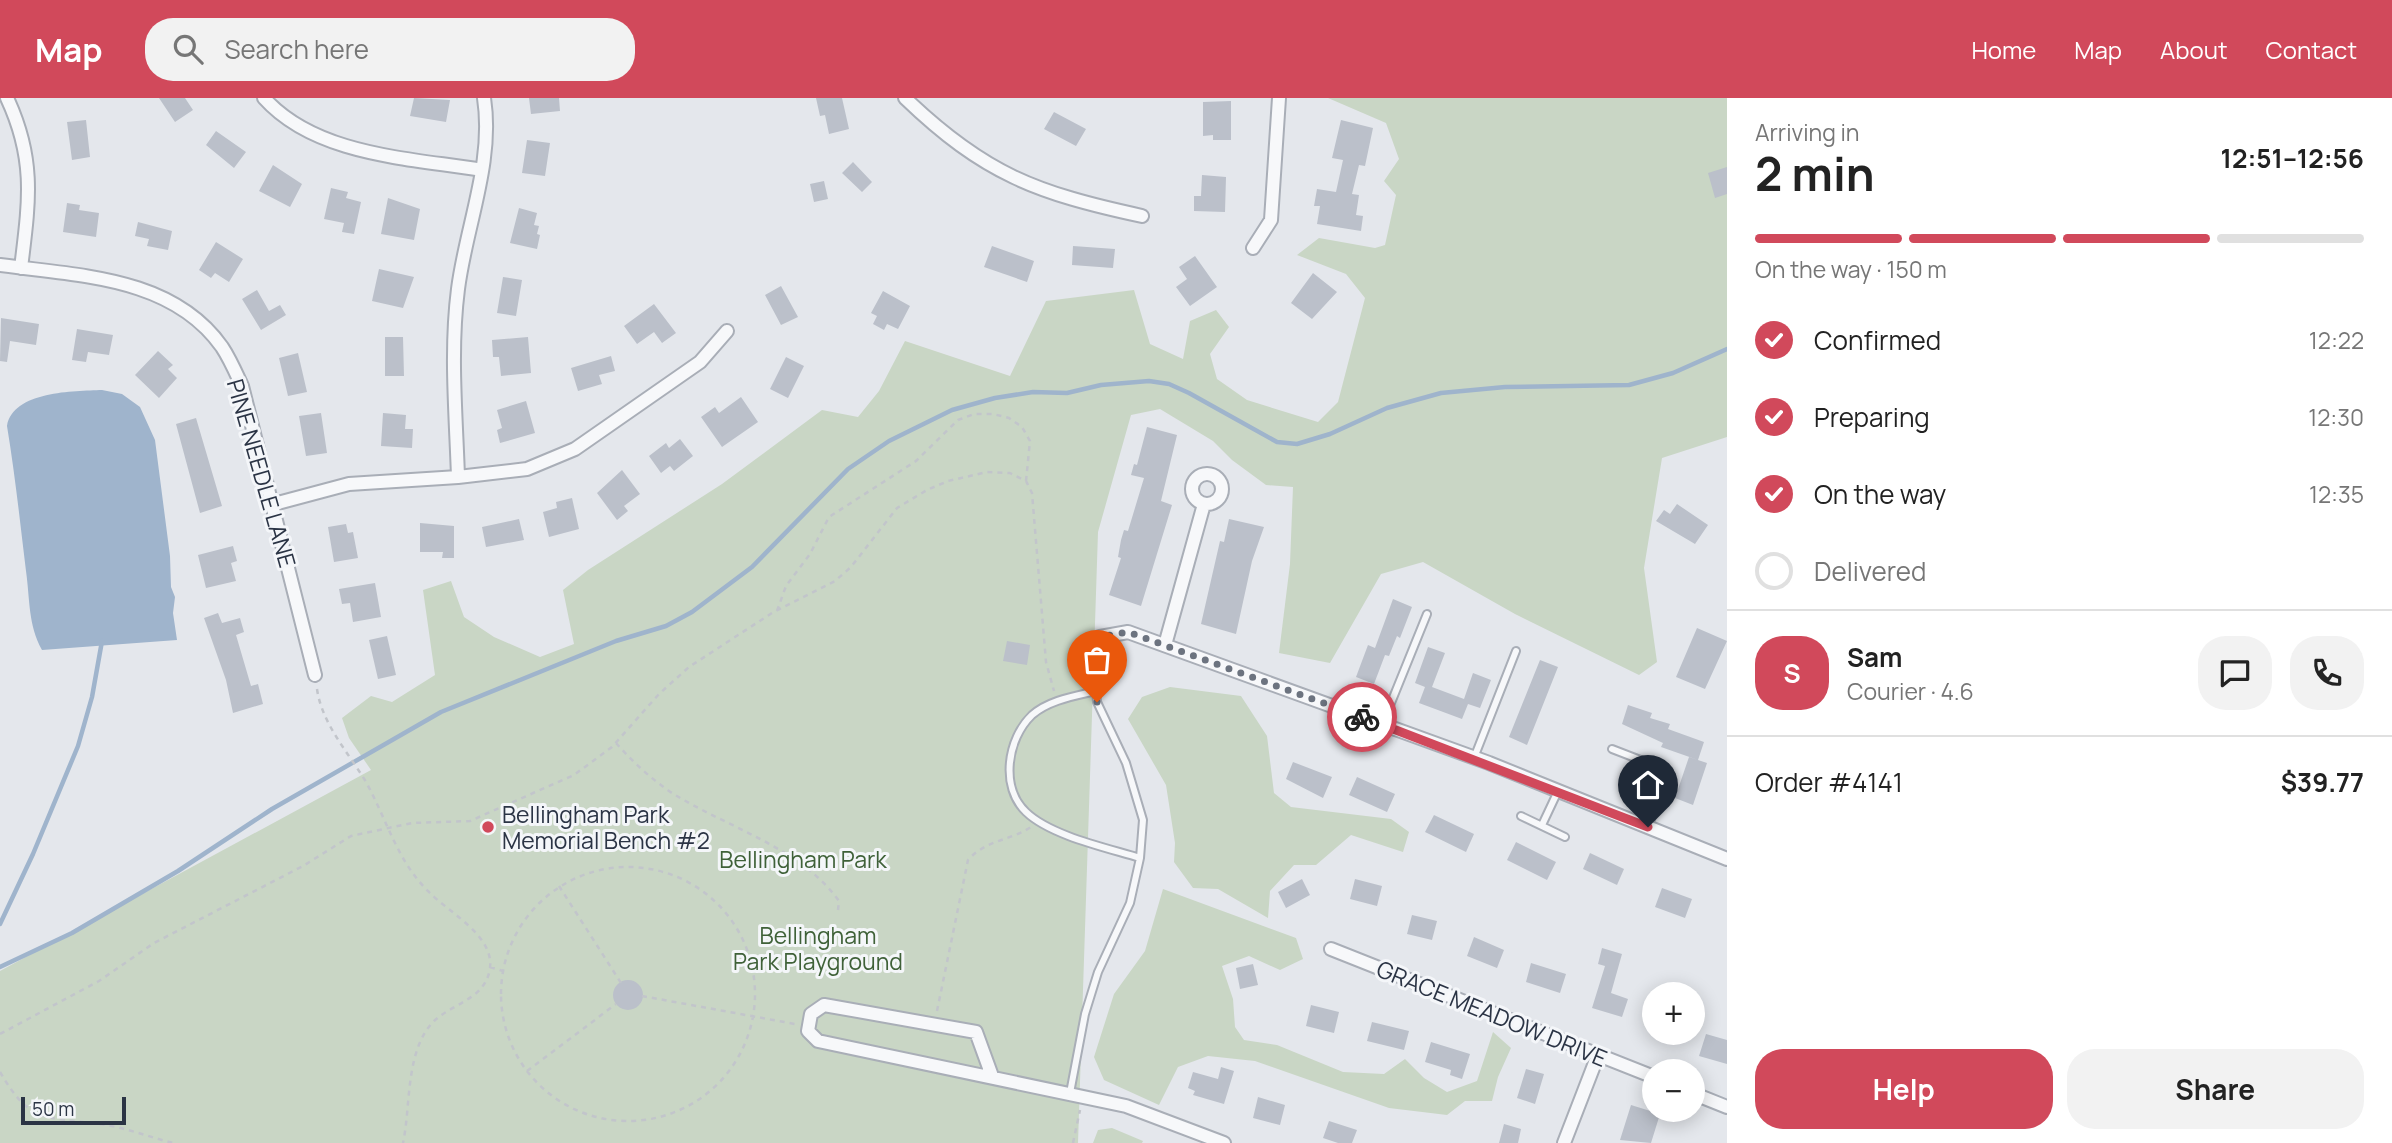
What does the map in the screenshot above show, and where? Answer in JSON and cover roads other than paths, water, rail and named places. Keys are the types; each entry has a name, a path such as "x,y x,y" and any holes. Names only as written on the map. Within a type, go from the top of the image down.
{"street":[{"path":"7,98 20,125 29,165 29,206 21,268"},
{"path":"264,98 273,108 319,136 363,151 482,170"},
{"path":"458,477 455,316 463,257 482,170 487,127 484,98"},
{"path":"905,98 942,134 969,154 1018,181 1070,201 1142,215"},
{"path":"1253,248 1271,220 1279,98"},
{"name":"PINE NEEDLE LANE","path":"0,265 110,280 153,292 191,314 222,346 242,386 274,504 315,675"},
{"path":"274,504 349,484 458,477 527,469 575,449 700,362 727,331"},
{"path":"1165,645 1204,504"},
{"path":"1100,637 1128,632 1165,645 1474,758 1727,859"},
{"name":"GRACE MEADOW DRIVE","path":"1331,949 1642,1072"},
{"path":"992,1076 976,1032 824,1005 811,1014 808,1031 818,1041 1126,1106 1224,1143"},
{"path":"1564,1143 1598,1055"},
{"path":"1705,1098 1727,1107"}],"lane":[{"path":"1382,725 1427,614"},
{"path":"1076,1095 1085,1014 1098,972 1130,903 1140,858 1143,820 1126,763 1097,702 1094,665 1100,637"},
{"path":"1474,758 1516,651"},
{"path":"1096,691 1057,700 1032,715 1017,734 1009,758 1010,782 1019,803 1038,822 1140,858"},
{"path":"1612,749 1669,771 1648,827"},
{"path":"1542,825 1559,791"},
{"path":"1521,816 1565,837"}],"water":[{"path":"102,390 122,394 140,407 155,440 170,556 171,587 175,597 173,613 177,640 42,650 30,612 7,426 12,414 32,399 61,393"}],"waterway":[{"path":"0,967 72,933 178,871 272,809 441,712 616,641 666,626 692,612 752,567 848,469 889,441 952,410 995,398 1033,392 1067,393 1101,385 1149,381 1169,384 1189,393 1277,442 1297,444 1330,434 1387,408 1441,393 1505,387 1629,385 1673,373 1727,349"},
{"path":"0,924 33,854 78,746 92,697 102,641"}],"place":[{"name":"Bellingham Park Memorial Bench #2","path":"488,827"}],"park label":[{"name":"Bellingham Park","path":"803,859"},
{"name":"Bellingham Park Playground","path":"818,948"}]}
